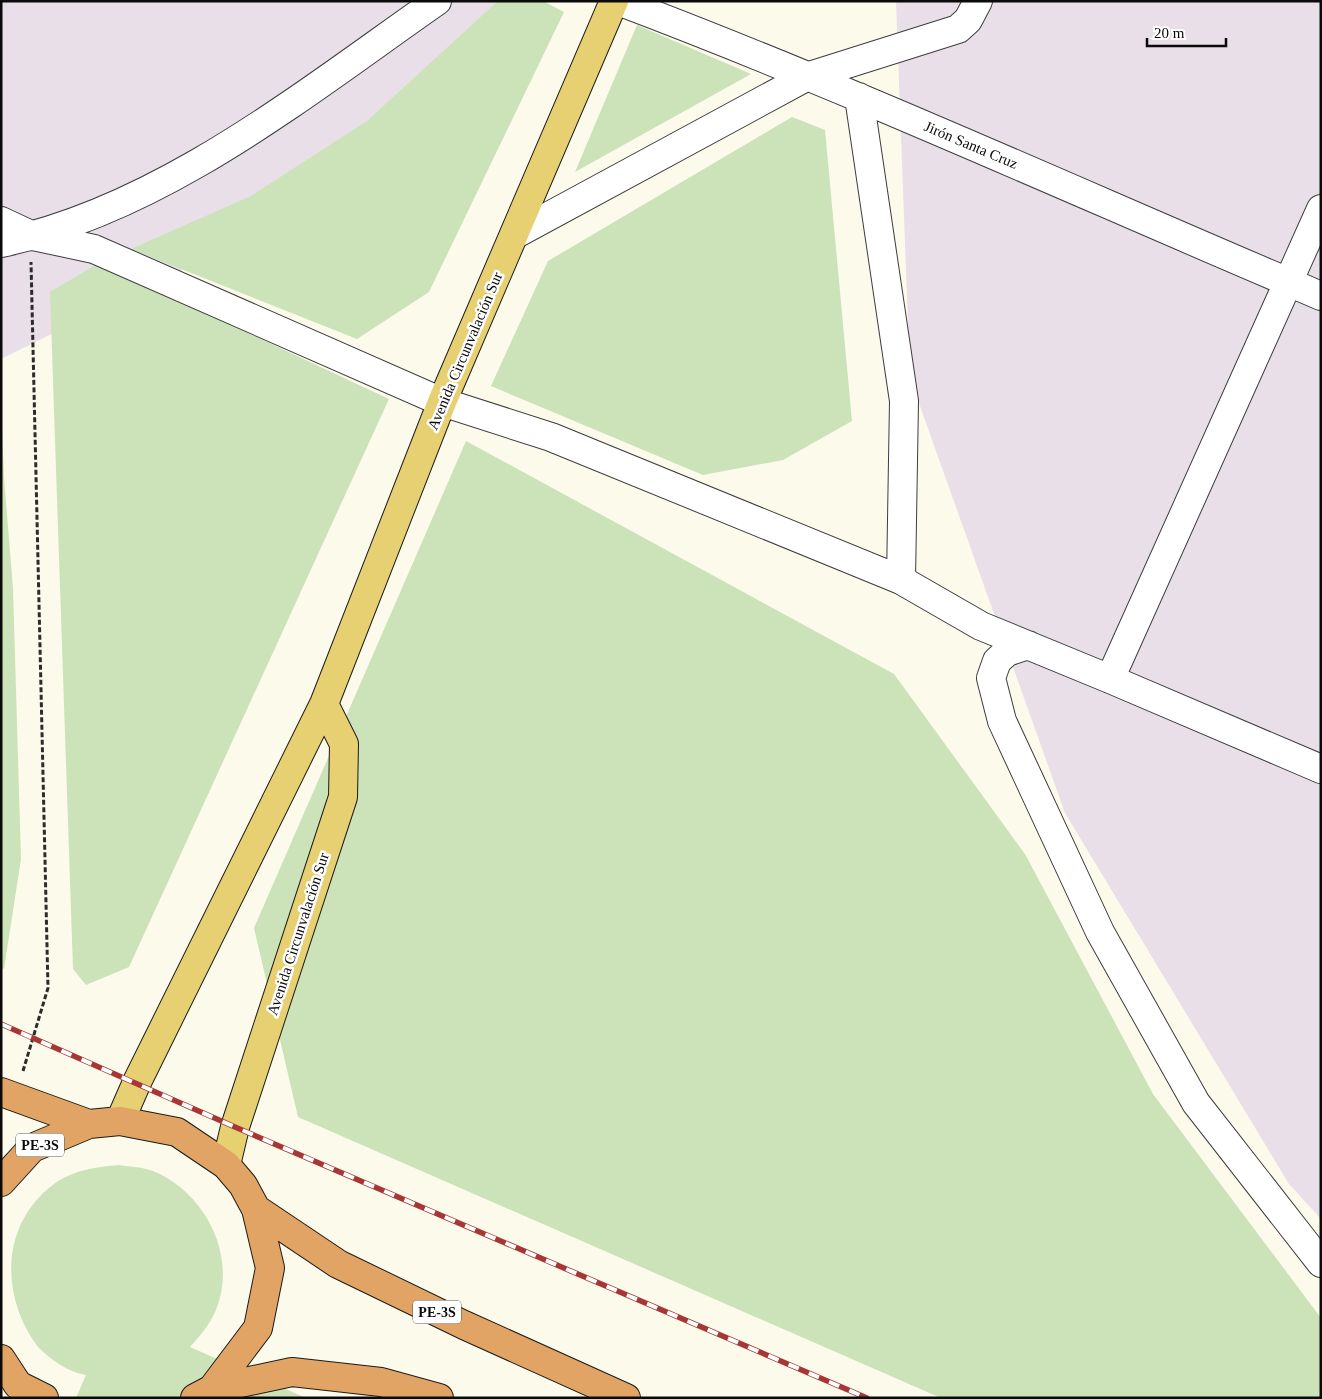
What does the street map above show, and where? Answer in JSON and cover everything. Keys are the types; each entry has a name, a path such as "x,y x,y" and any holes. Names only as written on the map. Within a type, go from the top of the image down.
{"highway":[{"name":"PE-3S","path":"8,1095 89,1124"},
{"name":"PE-3S","path":"1,1182 32,1148 89,1124 120,1121 177,1132 226,1165 243,1185 256,1209 270,1268 258,1328 204,1393"},
{"name":"PE-3S","path":"256,1209 338,1264 464,1325 626,1398"},
{"path":"1,1359 18,1385 44,1398"},
{"name":"PE-3S","path":"204,1393 292,1372 381,1382 439,1398"}],"main road":[{"name":"Avenida Circunvalación Sur","path":"120,1121 136,1082 324,704 442,402 614,1"},
{"name":"Avenida Circunvalación Sur","path":"226,1165 235,1127 343,797 344,744 324,704"}],"street":[{"path":"1,243 33,236 110,208 218,152 437,1"},
{"name":"Jirón Santa Cruz","path":"618,1 720,40 806,77 859,97 1321,296"},
{"path":"514,235 806,77 958,29 968,20 978,1"},
{"path":"859,97 904,402 901,580"},
{"path":"1110,679 1321,209"},
{"path":"1,221 33,236 94,249 442,402 551,437 901,580 981,626 1321,769"},
{"path":"1028,645 1007,652 997,661 991,678 1002,721 1100,932 1196,1103 1321,1263"}],"path":[{"path":"8,1095 48,988 30,273 33,236"}],"shaded area":[{"path":"1,1 510,1 327,198 1,359"},
{"path":"896,1 1321,1 1321,1219 1289,1184 1065,813 910,378"}],"green space":[{"path":"498,1 543,1 564,12 429,292 357,339 131,249 251,196 367,121"},
{"path":"637,25 751,74 575,172"},
{"path":"792,117 825,130 852,421 783,460 703,475 491,386 548,261"},
{"path":"99,263 389,399 129,967 86,985 73,969 50,292"},
{"path":"1,401 4,478 13,588 21,859 4,969 1,968"},
{"path":"466,441 894,674 1025,854 1153,1094 1321,1318 1321,1398 941,1398 298,1117 254,928"},
{"path":"119,1165 153,1171 172,1181 188,1194 202,1210 212,1228 223,1268 222,1289 214,1315 190,1347 306,1398 76,1398 86,1375 60,1365 38,1347 26,1327 17,1306 12,1284 15,1240 23,1219 36,1200 54,1184 77,1172"}],"railway":[{"path":"1,1024 235,1127 867,1398"}]}
